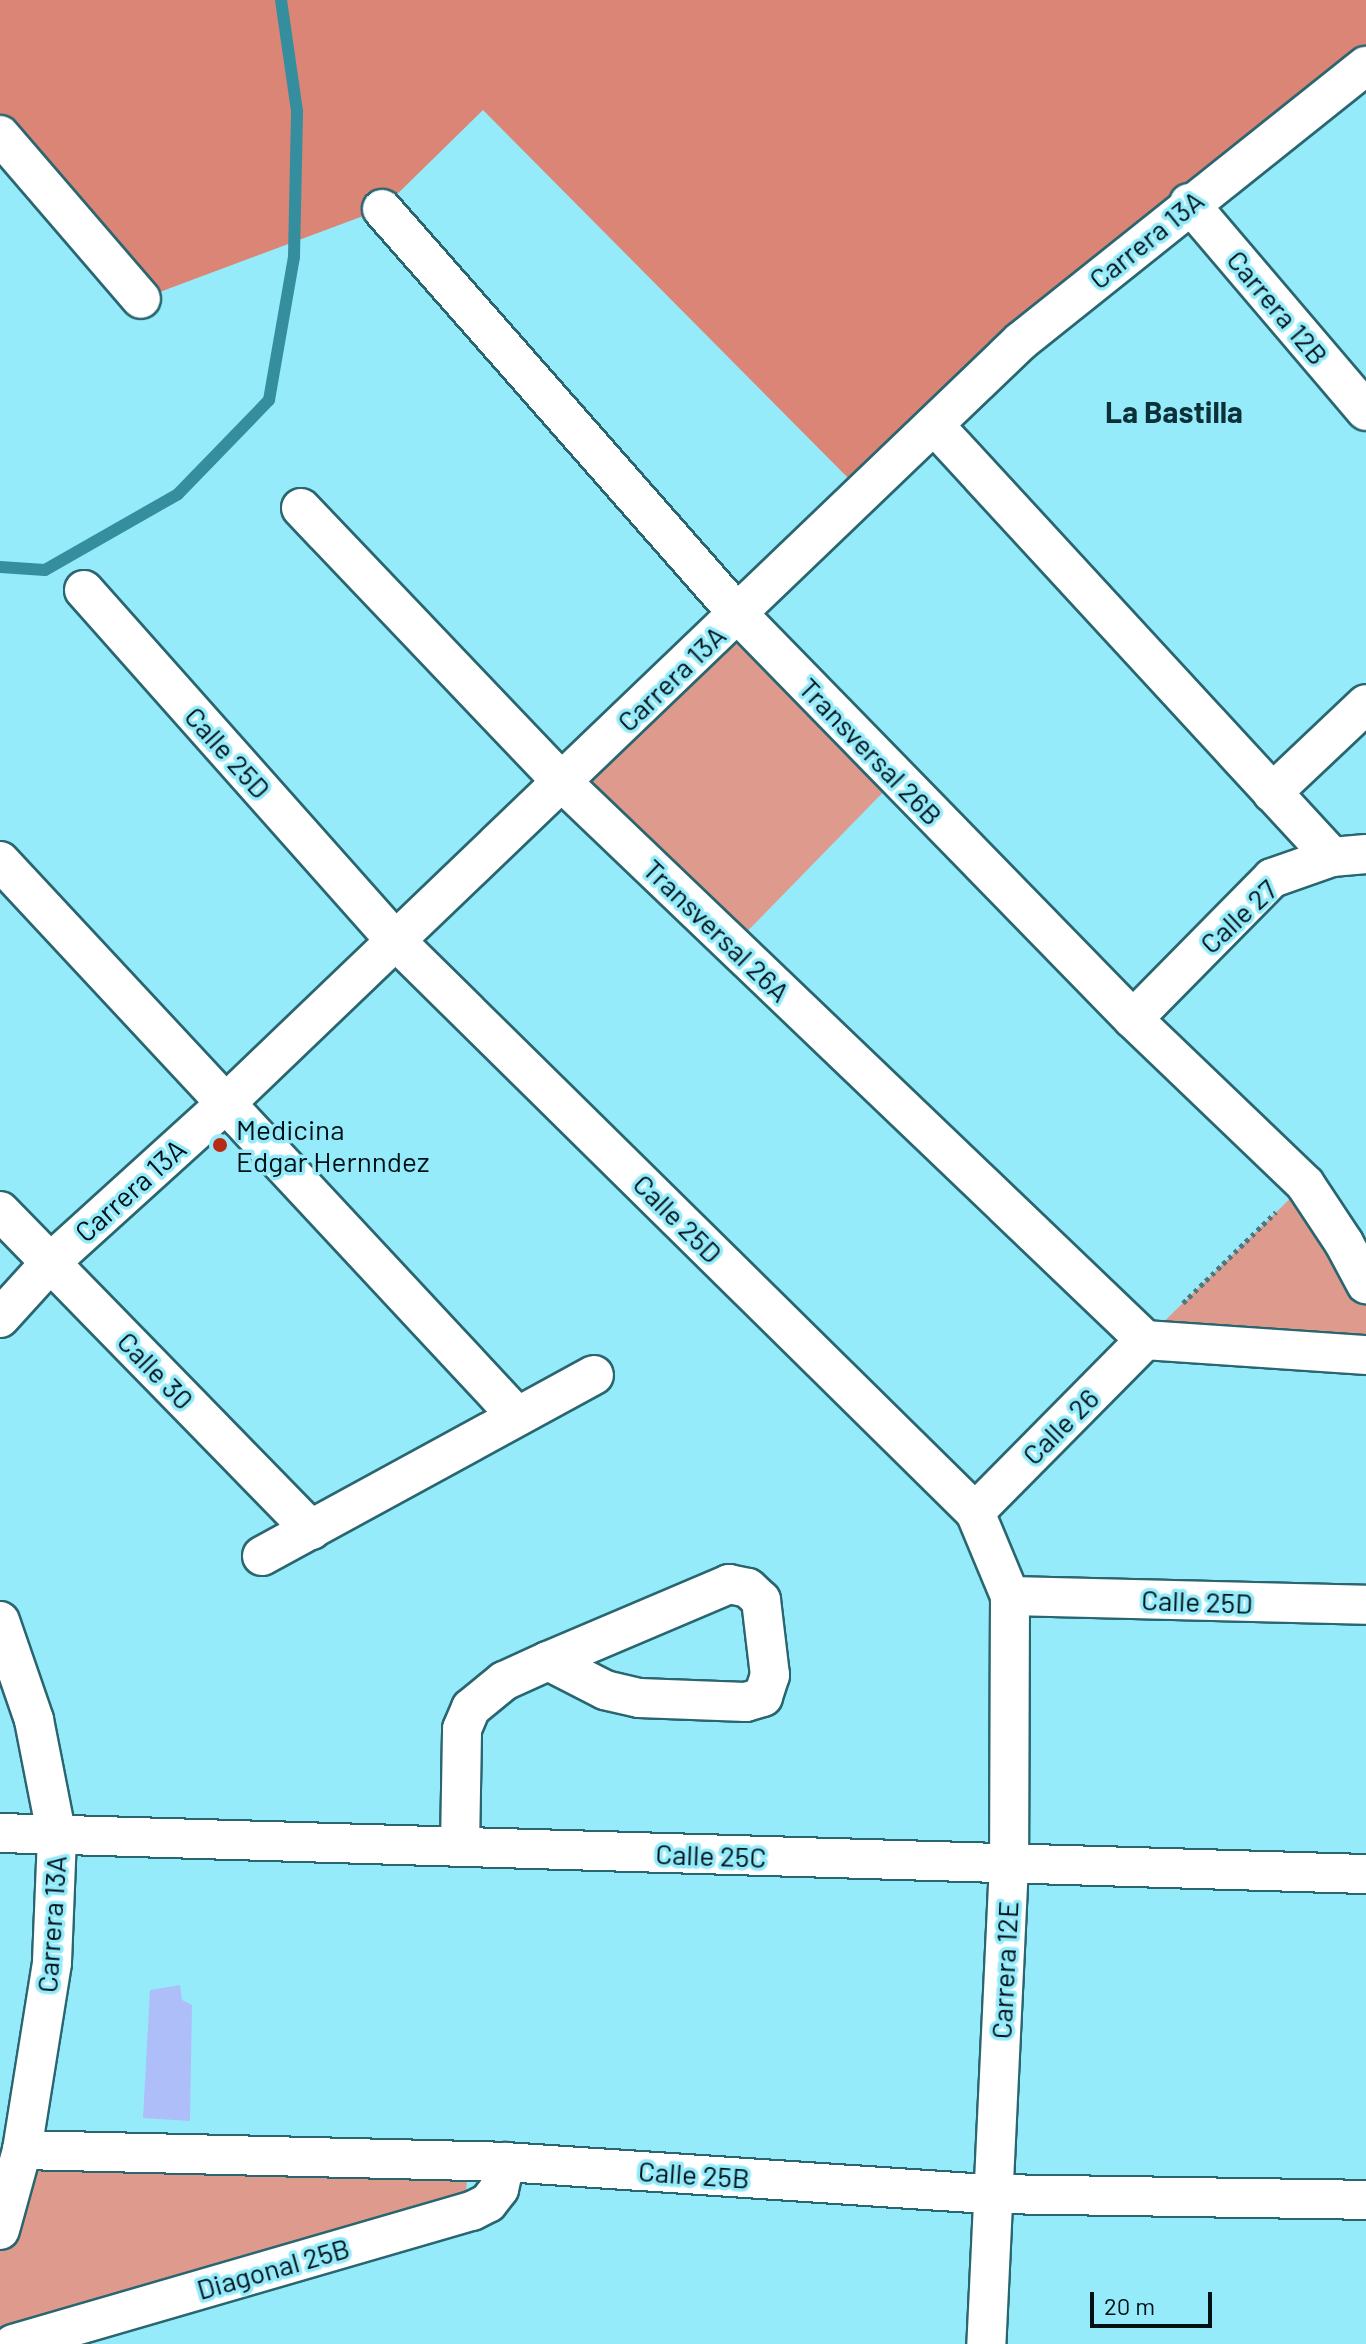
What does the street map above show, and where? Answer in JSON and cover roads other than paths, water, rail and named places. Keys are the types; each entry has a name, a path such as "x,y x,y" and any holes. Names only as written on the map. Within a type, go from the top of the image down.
{"street":[{"name":"Carrera 13A","path":"0,1318 51,1262 224,1105 1021,341 1189,203 1366,66"},
{"path":"0,135 141,299"},
{"name":"Carrera 12B","path":"1189,203 1366,411"},
{"name":"Transversal 26B","path":"382,209 738,614 1133,1019 1305,1184 1344,1243 1366,1284"},
{"path":"934,425 1272,793 1349,856"},
{"name":"Transversal 26A","path":"301,508 562,782 1145,1340"},
{"name":"Calle 25D","path":"84,590 396,941 975,1512 1010,1596 1366,1605"},
{"path":"1272,793 1366,704"},
{"name":"Calle 27","path":"1133,1019 1272,878 1349,856"},
{"path":"0,861 224,1105 517,1416"},
{"name":"Calle 30","path":"0,1211 311,1530"},
{"path":"1145,1340 1366,1355"},
{"name":"Calle 26","path":"975,1512 1145,1340"},
{"path":"262,1556 594,1375"},
{"path":"460,1847 462,1729 471,1708 504,1681 548,1661 729,1584 748,1588 761,1600 770,1675 763,1697 746,1702 639,1698 605,1690 548,1661"},
{"name":"Carrera 12E","path":"986,2344 1009,1864 1010,1596"},
{"name":"Carrera 13A","path":"0,1621 34,1720 27,1835 52,1963 22,2150 0,2230"},
{"name":"Calle 25C","path":"27,1835 1366,1874"},
{"name":"Calle 25B","path":"22,2150 505,2162 993,2194 1366,2200"},
{"name":"Diagonal 25B","path":"13,2344 472,2211 488,2203 499,2189 505,2162"}],"waterway":[{"path":"0,567 45,570 178,494 269,400 294,257 297,111 281,0"}],"place":[{"name":"Medicina Edgar Hernndez","path":"220,1145"}],"district":[{"name":"La Bastilla","path":"1174,411"}]}
